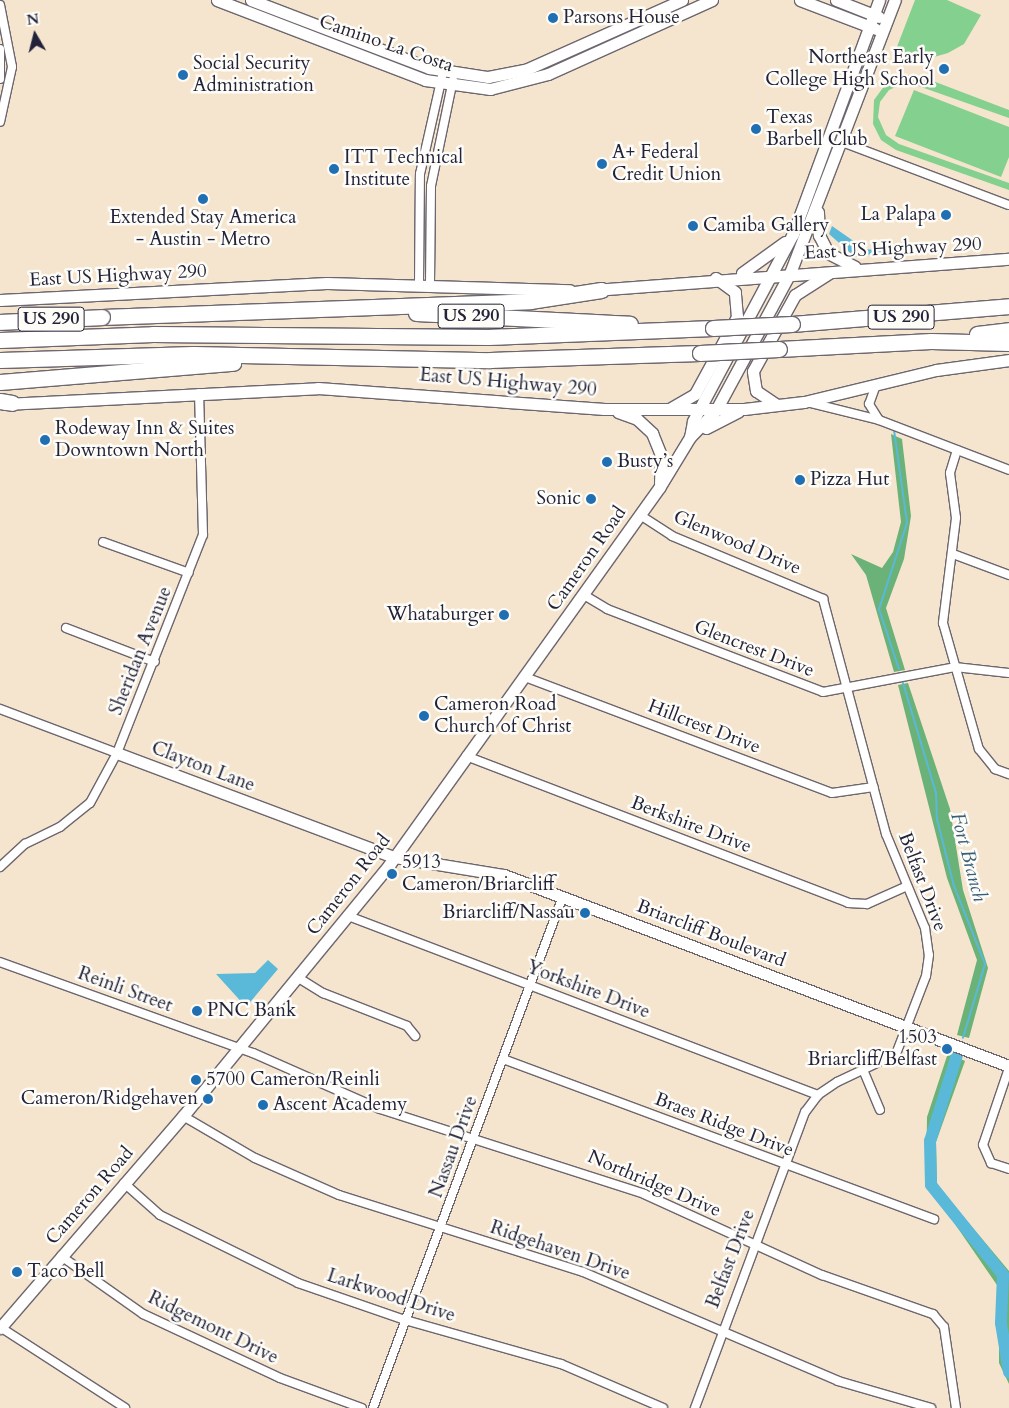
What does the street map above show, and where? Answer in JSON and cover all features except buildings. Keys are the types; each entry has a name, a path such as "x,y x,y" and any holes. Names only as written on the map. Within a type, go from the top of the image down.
{"highway":[{"path":"264,311 530,301 600,290"},
{"name":"US 290","path":"0,322 264,311 428,314 678,329 792,324 1009,306"},
{"path":"0,315 114,335"},
{"path":"0,340 114,335 479,337 678,329"},
{"name":"US 290","path":"0,382 351,358 490,360 779,349 931,340 1009,330"},
{"path":"931,340 1009,343"},
{"path":"0,360 164,354 351,358"}],"main road":[{"name":"Camino La Costa","path":"217,0 440,84 452,87 490,89 528,82 712,0"},
{"name":"Camino La Costa","path":"250,0 448,73 488,77 526,70 682,0"},
{"path":"800,0 884,32"},
{"path":"836,0 888,20"},
{"name":"Cameron Road","path":"0,1328 183,1116 348,916 394,857 525,677 659,488 690,437 698,410 793,234 879,0"},
{"name":"Cameron Road","path":"690,437 702,430 716,410 790,273 817,208 895,0"},
{"path":"283,26 287,14"},
{"path":"842,142 837,136 852,90 849,81"},
{"path":"817,208 819,235 828,253 862,269"},
{"path":"734,277 764,261 793,234"},
{"name":"East US Highway 290","path":"0,300 292,284 424,283 600,290 716,278 1009,259"},
{"path":"779,406 761,398 754,385 754,372 795,295 833,271"},
{"path":"668,409 695,394 737,317 736,292 716,278"},
{"name":"East US Highway 290","path":"4,403 199,393 365,389 604,409 744,409 804,402 878,383 1009,360"},
{"path":"604,409 637,419 652,433 661,454 659,488"},
{"path":"702,430 744,409"},
{"name":"Clayton Lane","path":"117,753 394,857"},
{"name":"Briarcliff Boulevard","path":"394,857 428,866 484,870 563,896 1009,1067"}],"street":[{"path":"0,5 12,67 0,122"},
{"path":"0,49 0,79"},
{"path":"424,283 420,174 440,84 448,73"},
{"path":"424,283 432,178 452,87 448,73"},
{"path":"842,142 1009,205"},
{"path":"420,174 432,178"},
{"path":"878,383 869,399 879,420"},
{"name":"Sheridan Avenue","path":"0,867 24,844 60,827 90,803 117,753 156,662 205,525 199,393"},
{"path":"804,402 879,420 1009,470"},
{"path":"957,450 950,473 956,518 953,554 942,604 955,667 986,761 1009,774"},
{"name":"Glenwood Drive","path":"640,516 672,536 823,599"},
{"path":"103,542 188,574"},
{"path":"953,554 1009,575"},
{"name":"Glencrest Drive","path":"584,595 607,610 808,688 823,692 955,667 1009,674"},
{"name":"Belfast Drive","path":"695,1408 720,1333 755,1246 804,1112 818,1095 896,1054 907,1027 929,955 925,928 906,887 874,787 845,688 831,616 823,599"},
{"path":"66,628 156,662"},
{"name":"Hillcrest Drive","path":"525,677 832,793 874,787"},
{"name":"Clayton Lane","path":"0,709 117,753"},
{"name":"Berkshire Drive","path":"466,756 848,903 867,904 906,887"},
{"name":"Nassau Drive","path":"373,1408 442,1229 529,985 563,896"},
{"name":"Yorkshire Drive","path":"348,916 818,1095"},
{"name":"Reinli Street","path":"0,962 238,1050"},
{"path":"298,977 323,993 407,1026 416,1036"},
{"name":"Northridge Drive","path":"238,1050 380,1109 644,1194 755,1246 940,1318 956,1408"},
{"name":"Braes Ridge Drive","path":"503,1059 784,1166 934,1219"},
{"path":"1009,1067 983,1145 984,1154 1009,1169"},
{"path":"864,1072 880,1110"},
{"name":"Ridgehaven Drive","path":"183,1116 255,1158 339,1195 442,1229 584,1272 720,1333 838,1381 931,1408"},
{"name":"Larkwood Drive","path":"124,1183 160,1215 298,1283 406,1320 561,1364 663,1408"},
{"name":"Ridgemont Drive","path":"61,1256 143,1314 280,1378 362,1408"},
{"path":"0,1328 125,1408"}],"green space":[{"path":"915,0 947,0 981,15 964,44 948,53 927,59 907,56 895,52"},
{"path":"907,75 925,78 1009,110 1009,118 907,82 889,90 880,102 878,117 886,135 899,144 1009,183 1009,190 896,150 881,140 873,124 874,100 885,85"},
{"path":"914,90 1009,127 1009,157 1001,177 895,136"},
{"path":"891,434 902,439 911,516 904,559 886,608 905,670 894,672 866,575 851,554 882,568 893,552 901,522"},
{"path":"908,683 950,809 963,890 988,968 969,1038 957,1035 977,960 947,878 898,685"},
{"path":"948,1053 965,1061 936,1142 937,1185 1009,1271 1009,1384 999,1363 999,1288 926,1182 927,1117"}],"water":[{"path":"832,226 865,249 888,251 855,257 829,234"},
{"path":"268,960 278,969 246,1007 216,974 255,973"}],"waterway":[{"name":"Fort Branch","path":"894,430 907,523 879,609 899,669"},
{"name":"Fort Branch","path":"903,683 936,793 937,819 954,886 985,964 963,1038"},
{"name":"Fort Branch","path":"957,1055 930,1141 931,1185 1003,1275 1001,1323 1009,1372"}],"place":[{"name":"Parsons House","path":"553,18"},
{"name":"Northeast Early College High School","path":"944,69"},
{"name":"Social Security Administration","path":"183,75"},
{"name":"Texas Barbell Club","path":"756,129"},
{"name":"A+ Federal Credit Union","path":"602,164"},
{"name":"ITT Technical Institute","path":"334,169"},
{"name":"Extended Stay America - Austin - Metro","path":"203,199"},
{"name":"La Palapa","path":"946,215"},
{"name":"Camiba Gallery","path":"693,226"},
{"name":"Rodeway Inn & Suites Downtown North","path":"45,440"},
{"name":"Busty’s","path":"607,462"},
{"name":"Pizza Hut","path":"800,480"},
{"name":"Sonic","path":"591,499"},
{"name":"Whataburger","path":"504,615"},
{"name":"Cameron Road Church of Christ","path":"424,716"},
{"name":"5913 Cameron/Briarcliff","path":"392,874"},
{"name":"Briarcliff/Nassau","path":"585,913"},
{"name":"PNC Bank","path":"197,1011"},
{"name":"1503 Briarcliff/Belfast","path":"947,1049"},
{"name":"5700 Cameron/Reinli","path":"196,1080"},
{"name":"Cameron/Ridgehaven","path":"208,1099"},
{"name":"Ascent Academy","path":"263,1105"},
{"name":"Taco Bell","path":"17,1272"}]}
